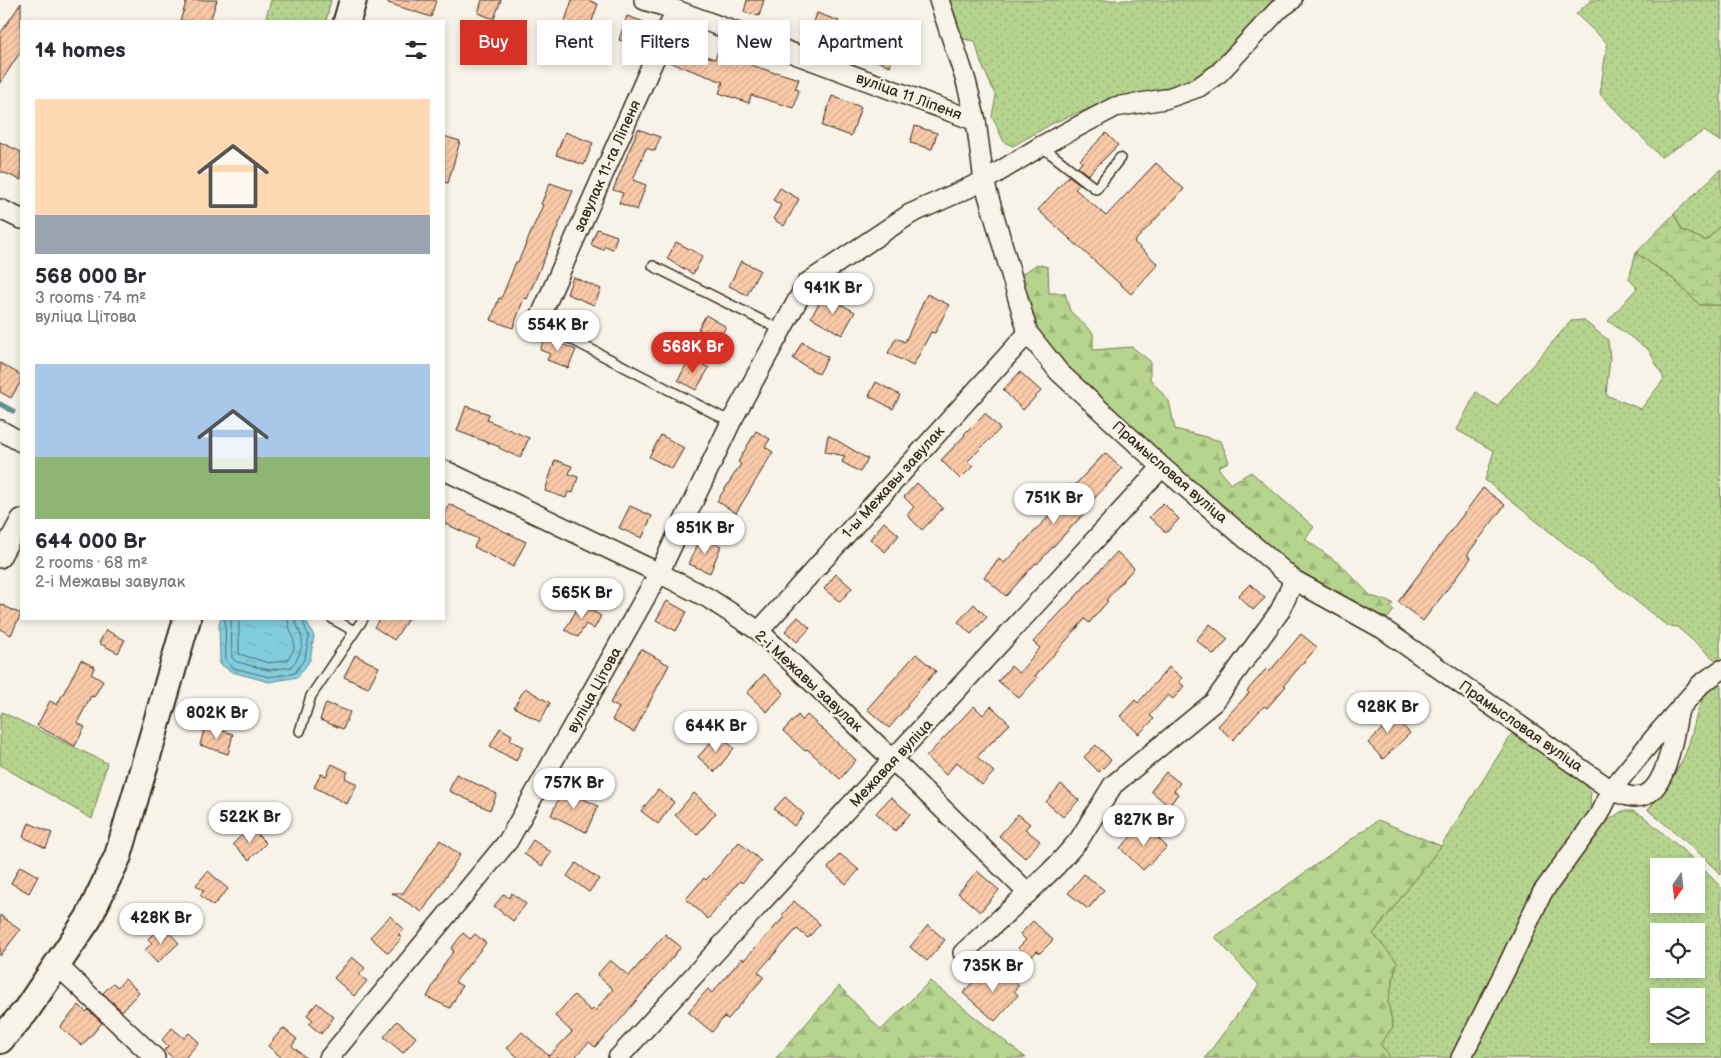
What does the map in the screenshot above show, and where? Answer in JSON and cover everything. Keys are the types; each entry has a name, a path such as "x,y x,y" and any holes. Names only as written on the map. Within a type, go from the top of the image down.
{"main road":[{"path":"347,20 353,0"},
{"path":"0,1040 25,1012 88,919 118,856 187,620"}],"street":[{"name":"вуліца 11 Ліпеня","path":"644,0 676,10 976,121"},
{"name":"Прамысловая вуліца","path":"939,0 966,81 976,121 984,181 1028,333 1059,372 1162,467 1294,580 1383,629 1611,790"},
{"name":"вуліца Цітова","path":"329,1058 508,841 659,573 731,422 807,283 910,214 984,181 1041,146 1114,107 1165,99 1199,87 1219,73 1278,10 1292,0"},
{"name":"завулак 11-га Ліпеня","path":"538,322 676,10"},
{"path":"0,209 20,219"},
{"name":"1-ы Межавы завулак","path":"759,632 1028,333"},
{"path":"0,430 20,441"},
{"name":"Межавая вуліца","path":"618,1058 1162,467"},
{"name":"2-і Межавы завулак","path":"445,470 708,598 759,632 1028,893"},
{"path":"0,558 20,521"},
{"path":"963,953 1056,866 1079,840 1112,785 1214,702 1280,611 1294,580"},
{"path":"1461,1058 1542,893 1598,815 1611,790 1679,709 1702,684 1721,670"},
{"path":"1611,790 1628,797 1645,795 1660,782 1668,761 1679,709"},
{"path":"56,964 155,1058"}],"lane":[{"path":"1041,146 1096,189 1120,158"},
{"path":"653,266 781,330"},
{"path":"538,322 731,422"},
{"path":"335,620 354,631"},
{"path":"300,731 311,696 362,620"}],"green space":[{"path":"271,0 331,0 326,20 265,20"},
{"path":"949,0 1284,0 1199,83 1113,99 1055,122 1013,146 1004,142 992,116 996,96 981,63 975,41 962,39"},
{"path":"1591,0 1721,0 1721,142 1704,131 1661,157 1600,94 1607,43 1576,14"},
{"path":"1721,169 1721,225 1706,241 1682,230 1674,214"},
{"path":"1674,214 1682,230 1706,241 1721,225 1721,305 1700,305 1673,279 1636,253"},
{"path":"1636,253 1673,279 1700,305 1721,305 1720,664 1677,627 1666,625 1485,480 1494,451 1457,430 1476,392 1497,406 1571,321 1583,320 1608,340 1610,358 1606,395 1641,409 1664,379 1649,350 1608,321 1637,288 1629,279"},
{"path":"1037,264 1048,267 1049,293 1065,293 1070,311 1093,333 1093,350 1132,347 1150,361 1150,379 1169,401 1175,429 1221,441 1229,462 1218,467 1230,484 1251,472 1314,527 1305,539 1341,565 1371,596 1393,603 1390,607 1394,610 1388,618 1357,609 1306,577 1168,460 1065,366 1034,328 1021,275"},
{"path":"1721,676 1721,875 1705,858 1648,810 1667,786 1683,759 1700,705 1712,685"},
{"path":"2,712 107,763 92,819 0,765 0,717"},
{"path":"1514,731 1578,775 1591,792 1590,802 1592,810 1453,1058 1388,1058 1389,1055 1380,1044 1393,1027 1388,1002 1397,962 1373,934 1441,846"},
{"path":"1622,811 1633,811 1643,816 1692,858 1650,858 1650,913 1705,913 1705,871 1721,887 1721,1058 1467,1058 1545,901 1596,829"},
{"path":"1378,820 1441,846 1373,934 1397,962 1388,1002 1393,1027 1380,1044 1389,1055 1388,1058 1205,1058 1259,985 1215,937"},
{"path":"930,981 1026,1058 776,1058 839,986 881,1030"}],"water":[{"path":"220,620 306,620 314,636 310,660 298,677 269,682 232,672 220,664"}],"building":[{"path":"187,0 217,0 210,20 180,20"},
{"path":"389,0 436,0 431,17 388,3"},
{"path":"482,0 501,0 494,19 478,13"},
{"path":"572,0 588,0 598,4 592,20 565,20"},
{"path":"747,0 764,0 759,16 744,12"},
{"path":"21,3 20,53 0,83 0,34"},
{"path":"817,13 836,20 815,20"},
{"path":"627,16 638,20 626,20"},
{"path":"718,51 718,65 752,65 799,79 795,89 799,90 794,108 751,95 749,103 719,93 723,82 677,65 708,65 708,57 715,59"},
{"path":"832,96 861,107 851,136 822,126"},
{"path":"915,126 937,133 932,149 910,143"},
{"path":"638,129 660,137 655,151 646,148 633,180 646,185 637,210 619,203 623,193 613,190"},
{"path":"565,132 593,143 584,165 556,155"},
{"path":"1106,133 1118,145 1088,175 1078,167 1082,162 1080,160"},
{"path":"445,136 460,141 448,183 445,182"},
{"path":"0,142 20,152 20,180 0,171"},
{"path":"1156,163 1184,189 1134,242 1158,264 1131,294 1038,210 1069,176 1080,184 1075,189 1106,216"},
{"path":"550,183 573,191 527,299 524,298 513,328 491,320 499,298 501,299 543,205 541,204"},
{"path":"780,188 799,199 784,226 773,219 781,205 773,200"},
{"path":"597,229 617,236 613,249 605,246 603,250 591,245"},
{"path":"676,242 703,256 693,274 667,259"},
{"path":"741,261 760,270 747,295 729,286"},
{"path":"573,277 601,289 594,305 567,294"},
{"path":"927,294 949,305 935,333 931,332 913,366 888,353 896,338 905,342"},
{"path":"824,295 855,312 842,335 811,317"},
{"path":"706,315 726,327 718,340 698,329"},
{"path":"545,337 576,350 568,368 547,360 550,354 540,350"},
{"path":"802,342 828,357 819,374 793,359"},
{"path":"690,358 709,368 696,390 678,380"},
{"path":"0,363 20,374 20,383 11,398 0,392"},
{"path":"1020,372 1041,391 1023,410 1003,390"},
{"path":"876,382 900,395 893,409 869,396"},
{"path":"466,406 489,414 487,420 529,438 520,458 500,447 457,431"},
{"path":"985,413 1000,429 968,461 973,466 960,479 941,460"},
{"path":"756,431 770,439 765,447 773,452 736,513 717,501 741,464 738,462"},
{"path":"661,435 684,448 672,469 649,457"},
{"path":"828,435 868,459 860,472 842,462 845,456 825,452"},
{"path":"1105,453 1122,469 1090,503 1092,505 1006,596 984,577 999,559 1004,563 1053,512 1048,507 1070,484 1073,487"},
{"path":"555,460 572,466 569,474 578,477 573,493 568,492 566,498 545,491"},
{"path":"917,483 943,508 922,530 907,515 914,507 904,497"},
{"path":"1483,488 1505,505 1467,555 1471,558 1423,621 1398,602"},
{"path":"1163,503 1179,519 1166,533 1149,517"},
{"path":"449,504 526,542 513,567 474,547 478,539 445,523 445,513"},
{"path":"630,506 652,516 642,538 619,528"},
{"path":"884,522 899,535 885,552 870,539"},
{"path":"701,537 721,546 710,573 689,564"},
{"path":"1117,552 1134,568 1089,623 1085,619 1035,676 1037,678 1019,698 998,681 1011,666 1019,673 1040,648 1033,642"},
{"path":"836,574 852,588 840,602 824,589"},
{"path":"1250,584 1265,598 1253,610 1238,596"},
{"path":"667,601 687,612 676,631 656,620"},
{"path":"0,604 20,614 11,635 0,629"},
{"path":"580,604 601,616 594,629 586,624 578,637 565,630"},
{"path":"974,604 987,617 971,634 958,622"},
{"path":"798,617 810,628 797,642 785,631"},
{"path":"379,620 407,620 394,640 374,627"},
{"path":"1210,624 1228,639 1214,655 1196,640"},
{"path":"106,630 125,640 118,653 99,643"},
{"path":"1301,634 1317,647 1267,708 1264,706 1233,740 1218,726 1249,693 1247,691 1266,669 1269,672"},
{"path":"641,649 669,665 634,732 612,720 619,708 610,703"},
{"path":"916,654 936,671 889,728 867,709"},
{"path":"355,655 379,667 368,688 344,677"},
{"path":"81,660 95,667 91,674 103,681 94,697 91,696 77,723 85,727 75,746 37,726 50,701 57,705"},
{"path":"1169,667 1182,678 1179,682 1184,686 1173,699 1168,695 1150,715 1154,719 1139,734 1120,716 1135,700 1138,703"},
{"path":"764,674 784,693 767,712 747,693"},
{"path":"525,688 550,703 540,722 514,707"},
{"path":"326,703 350,712 343,729 320,720"},
{"path":"974,706 983,715 991,706 1010,724 977,757 994,772 982,785 957,762 946,775 926,757"},
{"path":"1384,708 1410,733 1383,759 1368,743 1384,727 1375,717"},
{"path":"798,715 802,720 807,715 856,760 840,779 807,749 805,751 783,731"},
{"path":"205,726 233,734 228,754 200,745"},
{"path":"500,728 512,735 510,740 523,747 516,761 490,746"},
{"path":"718,734 734,748 715,772 698,757"},
{"path":"1096,745 1111,760 1099,772 1084,757"},
{"path":"332,764 348,772 345,778 357,784 347,804 314,787 321,774 326,776"},
{"path":"1166,772 1180,783 1174,791 1178,794 1169,806 1151,791"},
{"path":"456,774 497,794 490,810 449,791"},
{"path":"1061,784 1079,800 1063,817 1046,802"},
{"path":"563,789 598,806 586,832 551,815"},
{"path":"658,790 674,802 658,824 641,811"},
{"path":"694,793 716,813 697,835 675,815"},
{"path":"785,797 804,814 794,826 774,809"},
{"path":"891,797 910,814 895,831 876,813"},
{"path":"1018,814 1030,824 1025,829 1040,841 1025,858 999,836"},
{"path":"29,823 52,833 46,848 23,837"},
{"path":"1144,824 1167,847 1143,870 1120,848"},
{"path":"250,827 266,843 249,860 233,844"},
{"path":"440,840 460,855 422,912 392,893 403,893"},
{"path":"533,840 551,852 542,866 524,854"},
{"path":"739,842 761,861 742,883 740,881 708,919 686,899 704,878 706,880"},
{"path":"840,854 859,870 846,884 828,868"},
{"path":"576,863 599,879 589,892 567,876"},
{"path":"20,866 38,876 29,893 11,883"},
{"path":"208,871 228,889 213,906 200,895 204,891 196,885"},
{"path":"977,871 999,890 980,912 958,893"},
{"path":"1084,874 1104,890 1088,909 1068,893"},
{"path":"512,893 526,904 513,921 494,906 504,894 509,898"},
{"path":"794,901 820,924 808,938 797,929 758,972 764,977 728,1019 724,1017 712,1032 688,1012 708,989 712,993 742,958 744,960 784,917 782,915"},
{"path":"0,915 20,930 0,956"},
{"path":"390,916 404,929 398,935 402,938 388,953 370,937"},
{"path":"1033,921 1053,940 1040,953 1037,951 1029,959 1018,948 1026,940 1020,934"},
{"path":"928,925 945,940 927,961 910,947"},
{"path":"166,929 179,943 157,963 145,950 152,943 148,939 157,930 161,934"},
{"path":"463,933 470,939 475,934 486,943 455,982 462,986 450,1008 427,997 446,961 454,951 451,949"},
{"path":"665,934 681,947 595,1047 589,1042 574,1058 519,1058 507,1048 522,1032 549,1056 572,1032 555,1016 574,995 591,1011 593,1009 595,1011 613,989 597,975 610,960 629,976"},
{"path":"352,957 365,968 359,975 367,981 354,996 334,978"},
{"path":"996,966 1019,985 1014,991 1018,995 995,1021 963,993 980,974 985,978"},
{"path":"125,979 139,992 122,1011 103,993 113,983 118,987"},
{"path":"317,1003 334,1017 321,1034 309,1024 313,1020 307,1015"},
{"path":"79,1005 86,1012 88,1010 102,1023 82,1046 60,1027"},
{"path":"397,1021 416,1037 403,1053 384,1037"},
{"path":"172,1028 184,1038 189,1033 199,1042 185,1058 173,1058 164,1050 168,1046 162,1040"},
{"path":"283,1028 297,1039 292,1046 306,1058 282,1058 268,1046"}],"waterway":[{"path":"0,404 13,411"}]}
